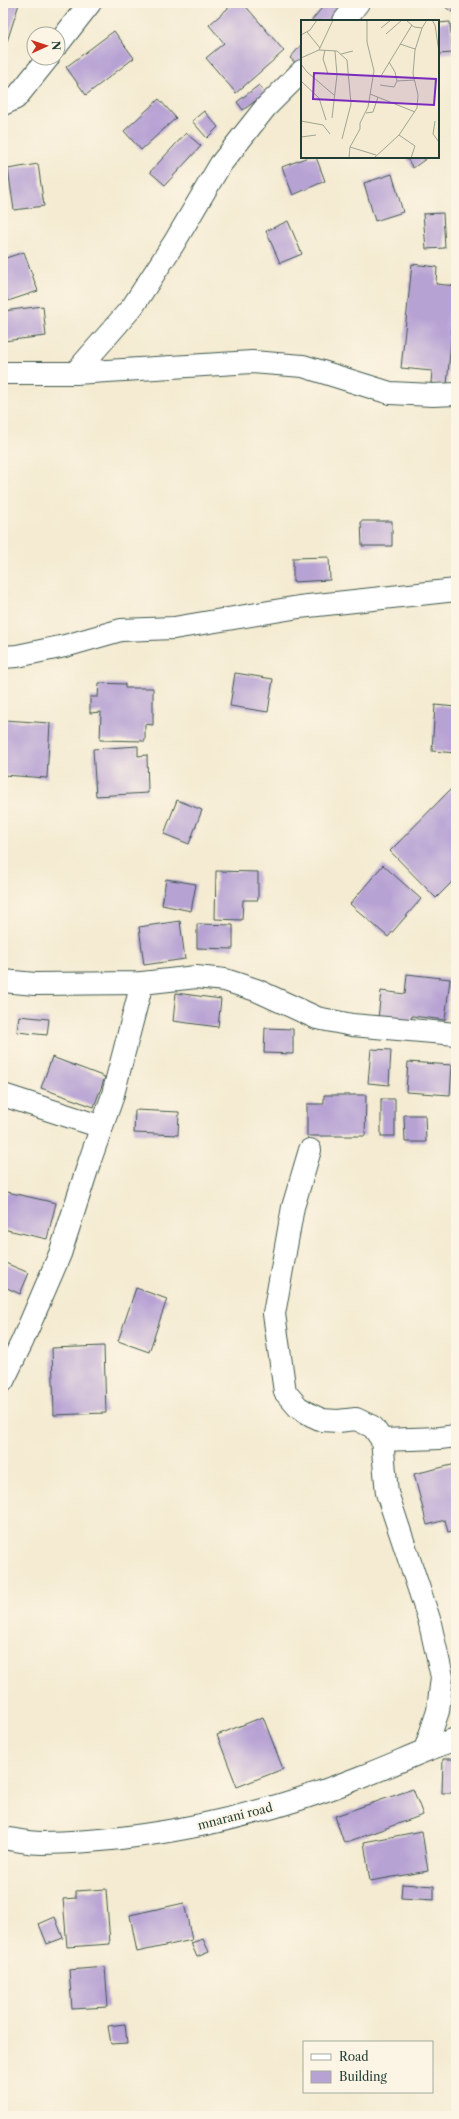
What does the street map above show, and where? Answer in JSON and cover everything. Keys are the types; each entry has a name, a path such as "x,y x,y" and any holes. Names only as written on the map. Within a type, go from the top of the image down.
{"street":[{"path":"66,34 90,3"},
{"path":"345,20 358,3"},
{"path":"3,104 16,98 42,66"},
{"path":"75,373 133,306 174,243 220,165 265,108 301,72"},
{"path":"3,373 75,373 252,362 303,366 390,393 456,394"},
{"path":"3,657 17,656 65,646 121,630 174,628 299,608 456,590"},
{"path":"3,981 35,984 142,983 196,977 225,980 256,990 317,1018 352,1025 456,1034"},
{"path":"3,1381 22,1342 60,1254 112,1098 142,983"},
{"path":"3,1096 102,1127"},
{"path":"310,1150 292,1208 274,1314 285,1392 298,1407 311,1415 322,1420 338,1421 356,1419 373,1427 382,1440 387,1493 429,1619 442,1677 438,1711 425,1750"},
{"path":"382,1440 456,1436"},
{"name":"mnarani road","path":"3,1838 41,1843 101,1840 170,1830 232,1818 333,1787 456,1739"}],"building":[{"path":"3,3 19,4 4,51 3,50"},
{"path":"234,3 243,3 284,51 236,93 206,58 224,43 209,25"},
{"path":"326,3 338,3 344,8 334,20 312,20"},
{"path":"440,3 456,3 456,7 452,12"},
{"path":"450,22 453,53 439,54 439,23"},
{"path":"114,31 134,58 86,95 66,67"},
{"path":"301,45 301,59 297,64 290,58"},
{"path":"259,85 265,94 243,110 237,102"},
{"path":"159,99 176,118 141,150 124,131"},
{"path":"204,111 218,127 207,138 192,121"},
{"path":"186,133 201,146 165,185 150,172"},
{"path":"305,158 316,158 325,181 293,195 282,167"},
{"path":"407,158 427,158 413,168"},
{"path":"38,164 44,206 14,210 8,169"},
{"path":"392,174 403,212 375,221 364,183"},
{"path":"443,213 445,248 426,249 423,214"},
{"path":"288,221 302,254 280,263 266,231"},
{"path":"24,252 38,291 8,301 3,285 3,259"},
{"path":"412,264 437,267 436,284 456,286 447,385 431,383 432,371 401,368"},
{"path":"43,306 46,336 3,341 3,311"},
{"path":"361,521 392,521 392,546 362,546"},
{"path":"329,557 330,580 293,582 293,558"},
{"path":"235,673 273,679 268,712 230,706"},
{"path":"99,683 125,684 125,688 153,688 153,725 145,724 145,741 100,740 101,712 90,713 90,697 98,697"},
{"path":"435,705 456,707 456,753 432,751"},
{"path":"4,720 50,723 47,778 3,775"},
{"path":"138,746 138,756 147,755 148,793 96,796 93,749"},
{"path":"451,789 456,794 456,878 436,898 390,851"},
{"path":"177,800 202,810 189,844 164,834"},
{"path":"383,865 421,899 388,937 350,904"},
{"path":"216,871 258,872 258,900 243,900 242,920 215,919"},
{"path":"166,879 196,884 191,911 162,905"},
{"path":"180,921 185,959 144,965 139,927"},
{"path":"197,924 233,925 233,949 197,948"},
{"path":"407,974 450,979 445,1020 412,1016 411,1023 378,1019 381,991 405,994"},
{"path":"176,993 221,999 218,1027 173,1021"},
{"path":"19,1016 49,1019 47,1035 17,1032"},
{"path":"265,1028 293,1029 293,1054 264,1053"},
{"path":"371,1049 391,1050 389,1085 368,1083"},
{"path":"52,1057 105,1077 94,1107 41,1088"},
{"path":"408,1062 452,1065 450,1095 406,1092"},
{"path":"324,1095 366,1095 365,1136 307,1136 307,1104 324,1104"},
{"path":"381,1099 395,1099 395,1136 381,1136"},
{"path":"135,1110 179,1112 178,1135 134,1133"},
{"path":"404,1115 425,1115 426,1142 405,1142"},
{"path":"3,1191 56,1203 47,1239 3,1229"},
{"path":"3,1262 29,1273 20,1294 3,1286"},
{"path":"136,1288 167,1299 149,1352 118,1341"},
{"path":"104,1346 106,1413 54,1415 52,1348"},
{"path":"456,1464 456,1530 448,1532 445,1520 427,1525 414,1474"},
{"path":"263,1717 283,1769 237,1787 217,1735"},
{"path":"443,1759 456,1759 456,1793 442,1793"},
{"path":"413,1789 423,1815 344,1843 335,1816"},
{"path":"422,1831 428,1871 370,1881 364,1842"},
{"path":"402,1884 434,1886 434,1900 401,1898"},
{"path":"106,1889 110,1944 67,1947 63,1899 76,1898 76,1891"},
{"path":"184,1903 192,1940 137,1952 130,1915"},
{"path":"55,1917 63,1938 47,1944 39,1924"},
{"path":"203,1939 209,1952 197,1957 191,1943"},
{"path":"105,1967 108,2007 72,2009 69,1970"},
{"path":"125,2024 127,2043 111,2044 108,2026"}]}
